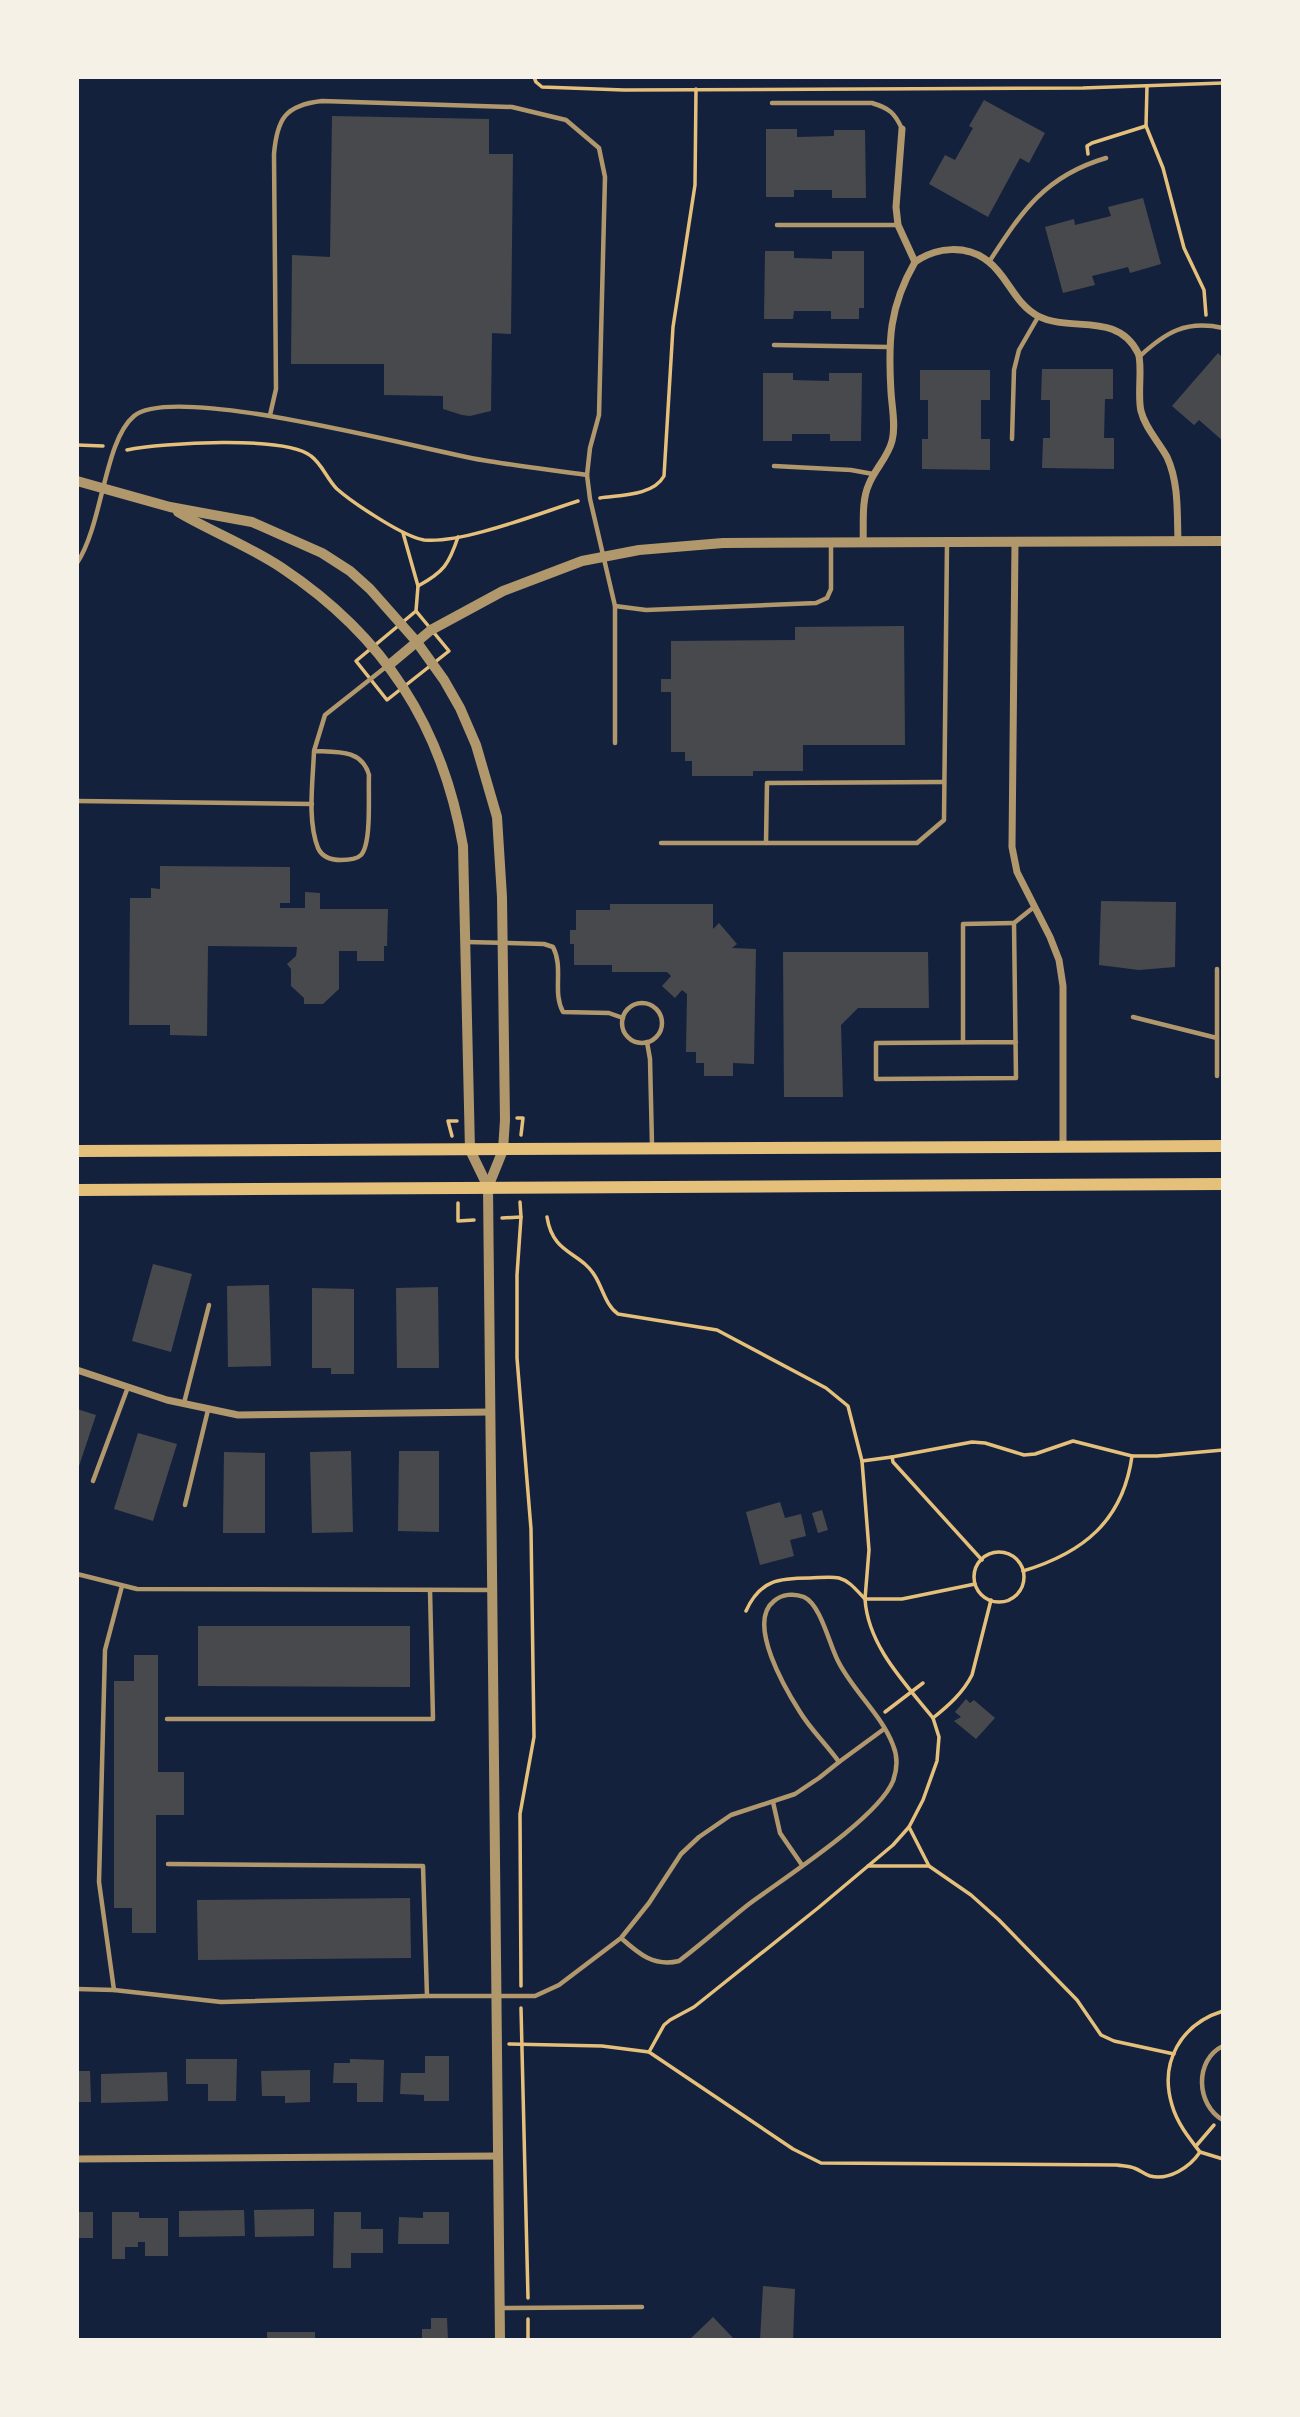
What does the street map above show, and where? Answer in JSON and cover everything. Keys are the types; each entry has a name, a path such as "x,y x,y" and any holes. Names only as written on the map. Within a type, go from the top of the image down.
{"main road":[{"path":"77,1152 1223,1146"},
{"path":"77,1190 1223,1184"}],"street":[{"path":"902,129 896,208 898,225 915,262"},
{"path":"863,543 867,487 893,440 888,347 892,315 902,284 915,262 927,253 957,249 973,253 989,262 1019,301 1038,316 1059,322 1102,325 1132,344 1140,356 1141,412 1172,469 1178,541"},
{"path":"77,481 170,508 252,522 322,554 349,571 370,589 416,641 444,680 460,708 489,783 497,817 500,845 505,1120 503,1150 488,1187 500,2340"},
{"path":"170,508 214,533 252,550 312,588 344,616 404,688 432,739 453,797 463,846 470,1150 488,1187"},
{"path":"388,666 437,626 503,591 604,555 680,545 1223,541"},
{"path":"1015,542 1012,847 1017,872 1059,960 1063,986 1063,1146"},
{"path":"77,1370 183,1404 238,1415 491,1412"},
{"path":"77,2160 498,2156"}],"lane":[{"path":"270,415 276,389 274,154 276,129 291,111 303,103 322,101 512,107 566,120 599,148 605,177 599,415 590,448 587,475 615,606 615,743"},
{"path":"772,103 872,103 896,114 902,129"},
{"path":"989,262 1016,219 1036,197 1069,171 1106,158"},
{"path":"777,225 898,225"},
{"path":"1012,439 1014,370 1019,350 1038,316"},
{"path":"1140,356 1156,341 1193,324 1223,328"},
{"path":"774,345 888,347"},
{"path":"77,562 86,548 122,430 135,415 154,407 198,407 270,415 482,460 587,475"},
{"path":"774,467 851,470 873,474"},
{"path":"662,843 917,843 944,820 947,542"},
{"path":"615,606 646,610 816,603 827,598 831,589 831,543"},
{"path":"314,751 346,753 358,757 366,765 369,775 367,842 361,855 352,860 326,858 319,852 313,804 314,751 325,715 388,666"},
{"path":"766,843 767,783 944,782"},
{"path":"77,801 313,804"},
{"path":"963,1042 963,924 1014,923 1034,907"},
{"path":"1014,923 1016,1042 1016,1078 876,1079 876,1043 1016,1042"},
{"path":"466,942 544,943 553,947 558,957 559,1003 563,1012 609,1013 623,1018"},
{"path":"1217,969 1217,1076"},
{"path":"637,1003 650,1003 656,1007 663,1019 663,1026 656,1038 647,1042 629,1039 622,1028 626,1010 637,1003"},
{"path":"1133,1017 1217,1038"},
{"path":"647,1042 650,1059 652,1150"},
{"path":"183,1404 209,1305"},
{"path":"93,1481 128,1387"},
{"path":"185,1505 208,1410"},
{"path":"77,1574 137,1589 492,1590"},
{"path":"114,1990 99,1882 105,1650 122,1586"},
{"path":"167,1719 433,1719 430,1590"},
{"path":"621,1938 646,1958 668,1964 679,1961 870,1811 887,1794 894,1778 896,1754 884,1729 838,1661 817,1608 805,1598 790,1594 776,1599 765,1612 764,1625 773,1660 801,1714 839,1762"},
{"path":"77,1989 114,1990 221,2002 535,1996 559,1985 621,1938 649,1903 681,1854 699,1837 731,1815 773,1802 807,1787 884,1729"},
{"path":"773,1802 780,1833 802,1864"},
{"path":"168,1864 423,1866 427,1996"},
{"path":"1221,2119 1208,2106 1202,2092 1202,2077 1206,2063 1218,2048 1223,2046"},
{"path":"500,2308 642,2307"}],"path":[{"path":"534,77 538,85 550,88 1147,86 1223,83"},
{"path":"1147,86 1146,125 1163,168 1184,248 1204,290 1207,306 1205,324"},
{"path":"598,498 648,490 656,487 664,476 673,327 695,185 696,89"},
{"path":"1090,162 1087,146 1146,125"},
{"path":"127,450 146,446 215,443 292,448 312,456 336,488 403,533 423,540 458,537 579,500"},
{"path":"77,445 105,446"},
{"path":"403,533 418,586 416,611"},
{"path":"418,586 450,563 458,537"},
{"path":"519,1150 523,1118"},
{"path":"518,1187 521,1217 517,1255 517,1359 531,1529 534,1737 520,1814 521,2044 528,2340"},
{"path":"547,1217 551,1232 559,1245 594,1273 611,1310 618,1314 717,1330 826,1388 848,1406 862,1461 869,1550 866,1615 871,1630 898,1675 933,1718 939,1737 937,1762 923,1800 909,1827 894,1845 694,2007 664,2025 649,2052"},
{"path":"862,1461 972,1442 985,1443 1024,1455 1073,1441 1132,1457 1223,1450"},
{"path":"892,1457 893,1462 982,1559"},
{"path":"1023,1571 1044,1565 1074,1548 1107,1522 1122,1497 1132,1457"},
{"path":"991,1553 1007,1553 1020,1563 1023,1571 1022,1587 1017,1594 1002,1602 991,1600 980,1593 975,1584 975,1570 982,1559 991,1553"},
{"path":"746,1611 750,1601 763,1587 788,1578 840,1578 853,1586 865,1599 902,1599 975,1584"},
{"path":"933,1718 967,1686 991,1600"},
{"path":"877,1718 923,1683"},
{"path":"909,1827 929,1866 971,1895 999,1920 1077,2000 1101,2035 1114,2041 1174,2054"},
{"path":"866,1866 929,1866"},
{"path":"1223,2011 1209,2015 1188,2030 1174,2054 1168,2081 1172,2107 1179,2123 1200,2152 1223,2159"},
{"path":"496,2044 614,2046 649,2052 793,2149 821,2163 1117,2165 1158,2176 1182,2171 1192,2164 1200,2152"},
{"path":"1196,2147 1221,2119"}],"building":[{"path":"984,100 1045,133 1029,163 1020,158 988,217 929,184 945,155 955,160 973,128 969,126"},
{"path":"332,116 489,119 489,154 513,154 511,334 492,333 491,411 462,415 443,409 443,396 384,395 384,364 291,364 292,255 330,257"},
{"path":"766,129 797,129 797,137 834,136 834,130 865,130 866,198 832,198 832,190 794,190 794,197 766,197"},
{"path":"1143,198 1161,264 1130,273 1128,267 1092,276 1095,285 1063,293 1045,227 1074,219 1075,225 1111,216 1108,207"},
{"path":"765,251 794,251 794,258 832,259 832,251 864,251 864,308 859,308 859,319 831,319 831,311 794,311 793,319 764,319"},
{"path":"1218,353 1223,358 1223,441 1199,420 1194,425 1172,406"},
{"path":"1042,369 1113,369 1113,399 1105,399 1104,438 1114,438 1114,469 1042,468 1043,438 1050,438 1050,400 1041,400"},
{"path":"920,370 990,370 990,400 981,400 981,439 990,439 990,470 922,469 922,439 928,439 928,400 920,400"},
{"path":"763,373 793,373 793,380 829,381 829,373 862,373 861,441 830,441 830,434 792,434 792,441 763,441"},
{"path":"904,626 905,745 803,745 803,771 753,771 753,776 692,776 692,761 685,761 685,752 671,752 671,692 661,692 661,679 671,679 671,641 795,640 795,627"},
{"path":"160,866 290,867 290,903 280,903 280,908 305,908 305,892 320,893 320,909 388,909 384,961 357,961 357,951 339,951 339,989 323,1004 304,1004 304,998 291,986 291,969 287,964 296,956 297,947 208,946 207,1036 170,1035 170,1025 129,1025 130,898 151,898 151,888 160,889"},
{"path":"1101,901 1176,902 1175,967 1139,970 1099,965"},
{"path":"610,904 713,904 713,929 719,923 737,944 732,948 756,949 754,1064 733,1063 733,1076 704,1076 704,1063 696,1063 696,1052 686,1052 687,994 682,990 675,998 662,986 671,976 667,972 612,972 612,965 574,965 574,944 570,944 570,930 576,930 576,910 610,910"},
{"path":"783,952 928,952 929,1008 858,1008 841,1025 843,1097 784,1097"},
{"path":"153,1264 192,1274 171,1352 132,1341"},
{"path":"269,1285 271,1366 228,1367 227,1286"},
{"path":"438,1287 439,1368 397,1368 396,1288"},
{"path":"312,1288 354,1289 354,1374 331,1374 331,1368 312,1368"},
{"path":"77,1409 96,1415 77,1472"},
{"path":"138,1433 177,1444 153,1521 114,1509"},
{"path":"351,1451 353,1532 312,1533 310,1452"},
{"path":"399,1451 439,1451 439,1532 398,1531"},
{"path":"224,1452 265,1453 265,1533 223,1533"},
{"path":"780,1502 785,1518 801,1514 806,1536 790,1540 794,1556 760,1565 746,1512"},
{"path":"822,1510 828,1530 818,1533 812,1513"},
{"path":"198,1626 410,1626 410,1687 198,1686"},
{"path":"134,1655 158,1655 158,1772 184,1772 184,1815 156,1815 156,1933 132,1933 132,1908 114,1908 114,1681 134,1681"},
{"path":"966,1699 970,1703 974,1700 995,1718 976,1739 954,1721 961,1717 955,1712"},
{"path":"410,1898 411,1958 198,1960 197,1900"},
{"path":"425,2056 449,2056 449,2101 424,2101 424,2095 400,2094 401,2073 425,2073"},
{"path":"186,2059 237,2059 236,2101 208,2101 208,2084 186,2084"},
{"path":"350,2059 384,2060 383,2102 357,2102 357,2083 333,2083 334,2063 350,2063"},
{"path":"310,2070 310,2102 285,2103 285,2096 262,2096 261,2071"},
{"path":"77,2071 90,2071 91,2102 77,2102"},
{"path":"167,2072 168,2101 101,2103 101,2074"},
{"path":"314,2209 314,2236 255,2237 254,2210"},
{"path":"244,2210 245,2236 179,2237 179,2211"},
{"path":"77,2212 93,2212 93,2238 77,2238"},
{"path":"112,2212 139,2212 139,2218 168,2218 168,2256 145,2256 145,2242 138,2242 138,2247 125,2247 125,2259 112,2259"},
{"path":"334,2212 361,2212 361,2229 383,2229 383,2253 351,2253 351,2268 333,2268"},
{"path":"423,2212 449,2212 449,2244 398,2244 399,2217 423,2218"},
{"path":"763,2286 795,2289 793,2340 760,2340"},
{"path":"713,2317 735,2340 689,2340"},
{"path":"431,2318 447,2318 448,2340 422,2340 422,2329 431,2329"},
{"path":"267,2332 315,2332 315,2340 267,2340"}]}
